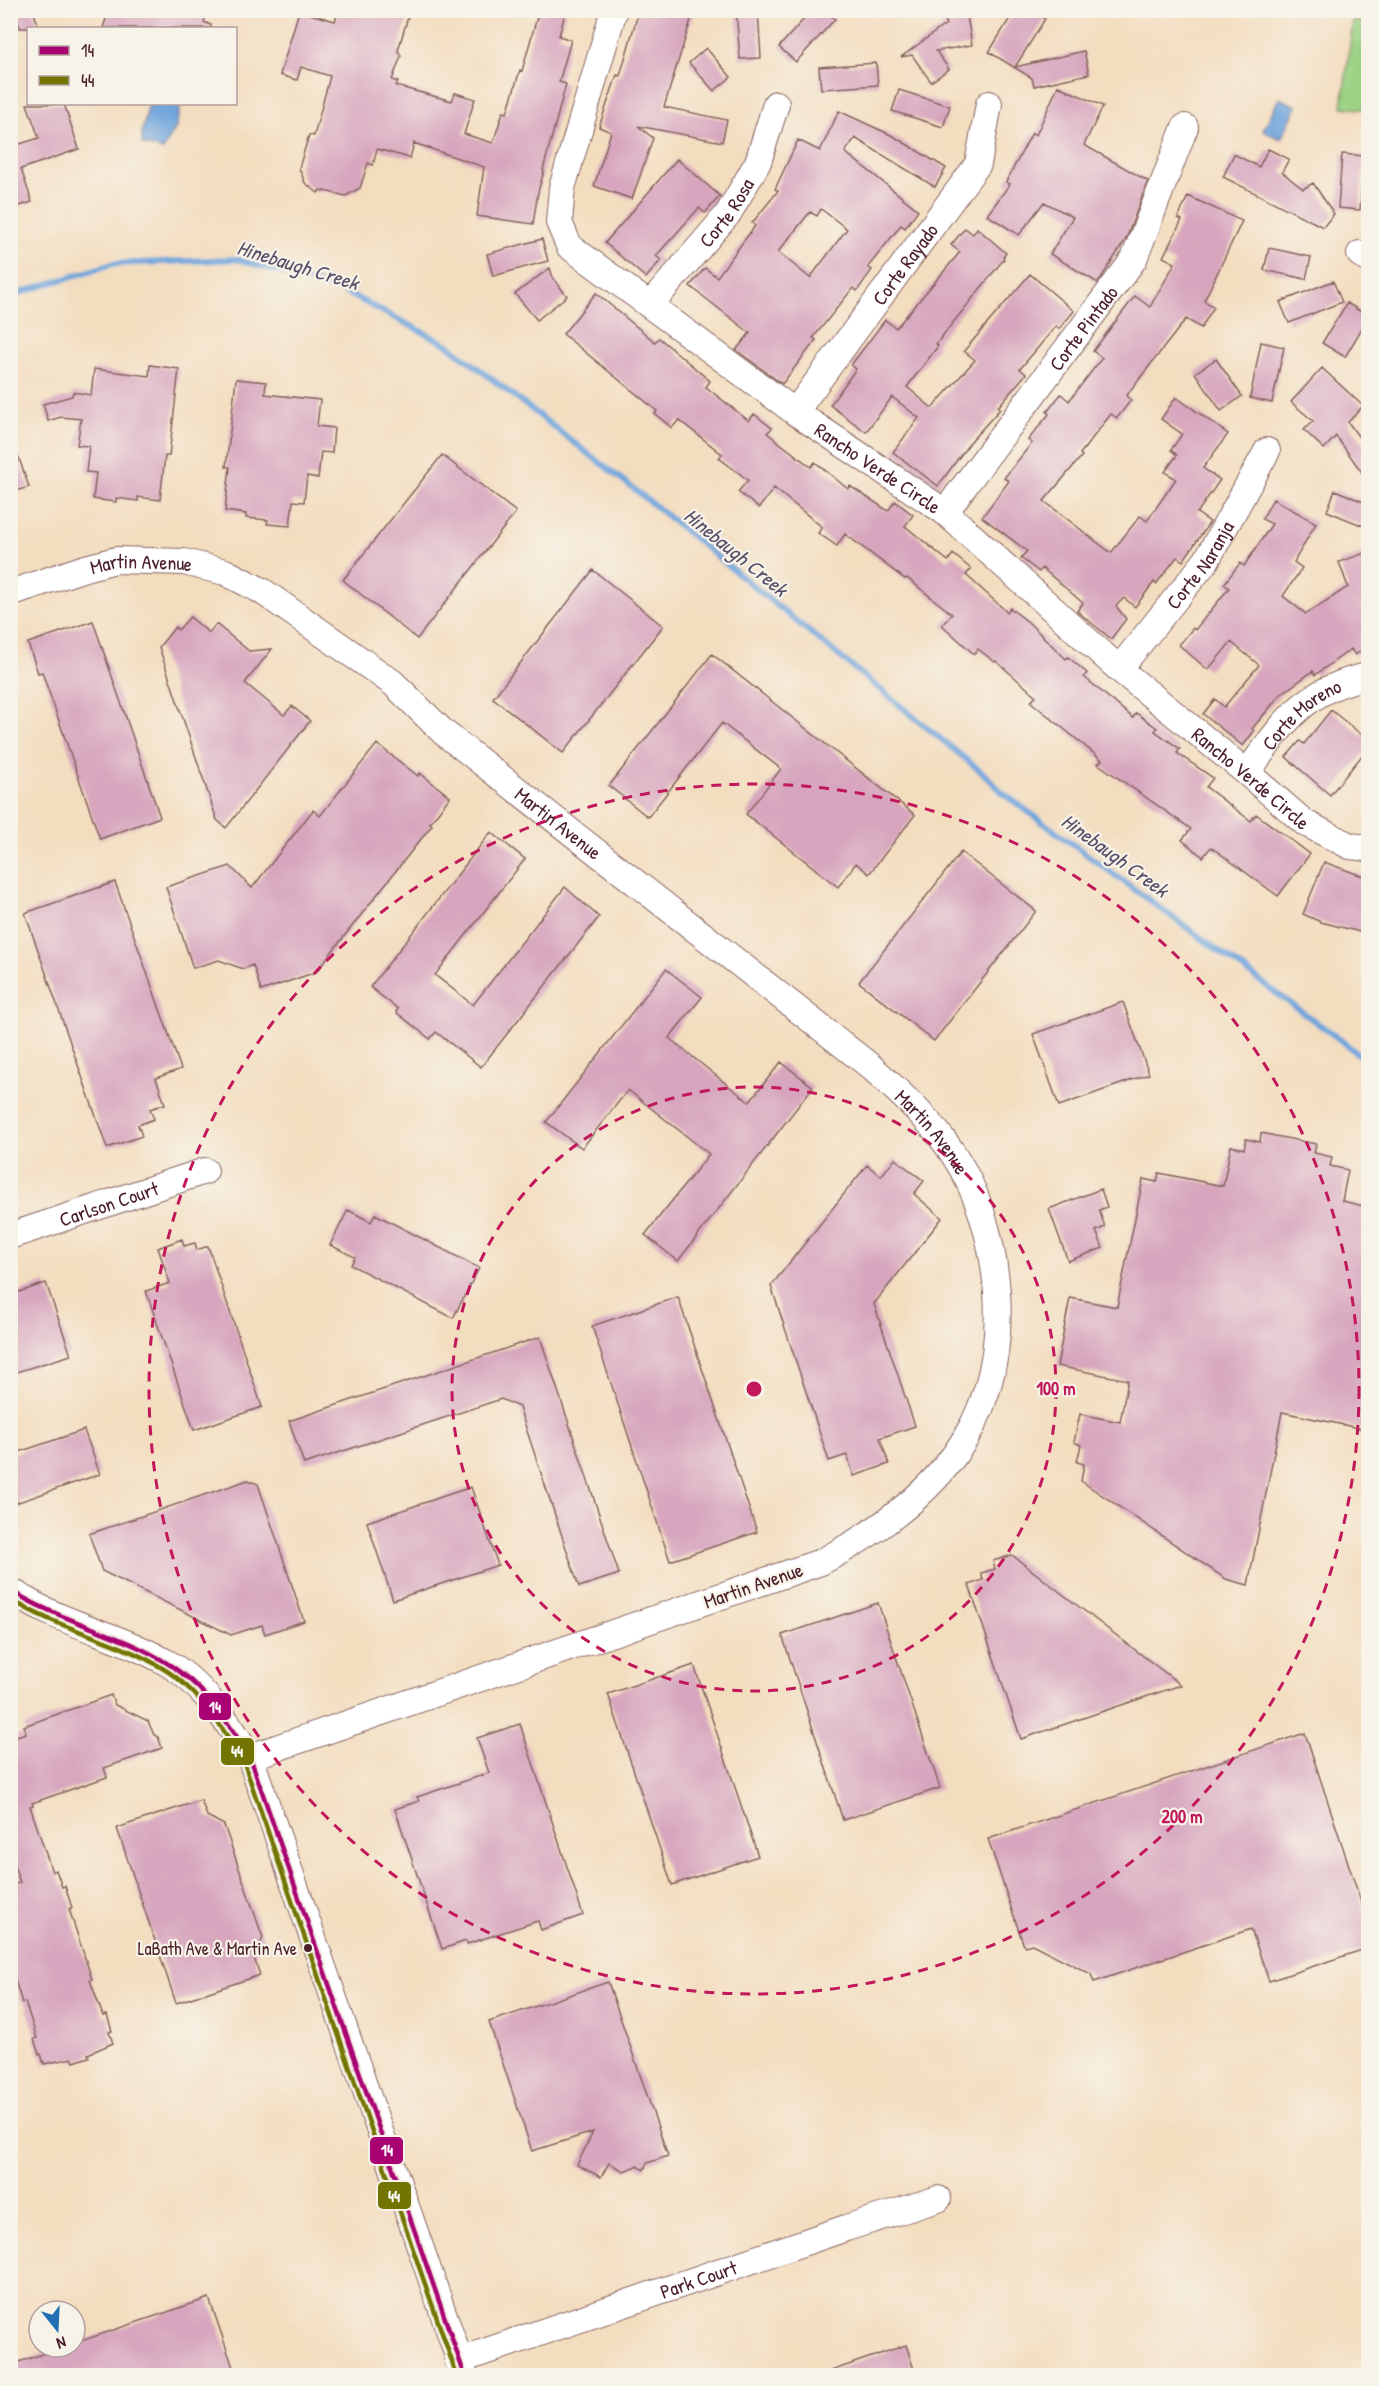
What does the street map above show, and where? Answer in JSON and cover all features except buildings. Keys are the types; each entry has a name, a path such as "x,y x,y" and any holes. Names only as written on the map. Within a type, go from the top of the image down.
{"street":[{"name":"Rancho Verde Circle","path":"614,10 562,188 559,222 569,246 795,412 945,512 1119,669 1305,823 1350,846 1368,849"},
{"name":"Corte Rosa","path":"650,304 728,214 758,162 776,104"},
{"name":"Corte Rayado","path":"795,412 978,164 989,104"},
{"name":"Corte Pintado","path":"945,512 1134,259 1185,127"},
{"name":"Corte Naranja","path":"1119,669 1206,561 1267,451"},
{"name":"Martin Avenue","path":"10,593 116,560 184,562 225,572 262,591 393,683 443,732 870,1066 925,1116 954,1155 976,1195 990,1238 999,1323 994,1368 982,1405 966,1441 944,1469 915,1498 860,1540 821,1562 250,1757"},
{"name":"Corte Moreno","path":"1247,773 1286,719 1316,694 1350,680 1368,676"},
{"name":"Carlson Court","path":"10,1236 205,1171"},
{"path":"10,1590 31,1605 170,1664 200,1690 226,1720 250,1757 461,2368"},
{"name":"Park Court","path":"461,2368 846,2228 938,2199"}],"green space":[{"path":"1353,21 1368,23 1368,110 1342,107"}],"water":[{"path":"1279,98 1297,106 1281,139 1263,131"},
{"path":"149,105 181,105 176,127 163,150 142,144 142,131"}],"waterway":[{"name":"Hinebaugh Creek","path":"10,296 112,264 237,259 343,291 448,345 634,489 984,774 1004,794 1368,1062"}],"transit line":[{"name":"14","path":"10,1590 52,1612 140,1648 180,1672 210,1700 250,1757 465,2376"},
{"name":"44","path":"10,1599 51,1620 138,1655 177,1678 205,1706 243,1760 457,2376"}],"place":[{"name":"LaBath Ave & Martin Ave","path":"308,1948"}]}
